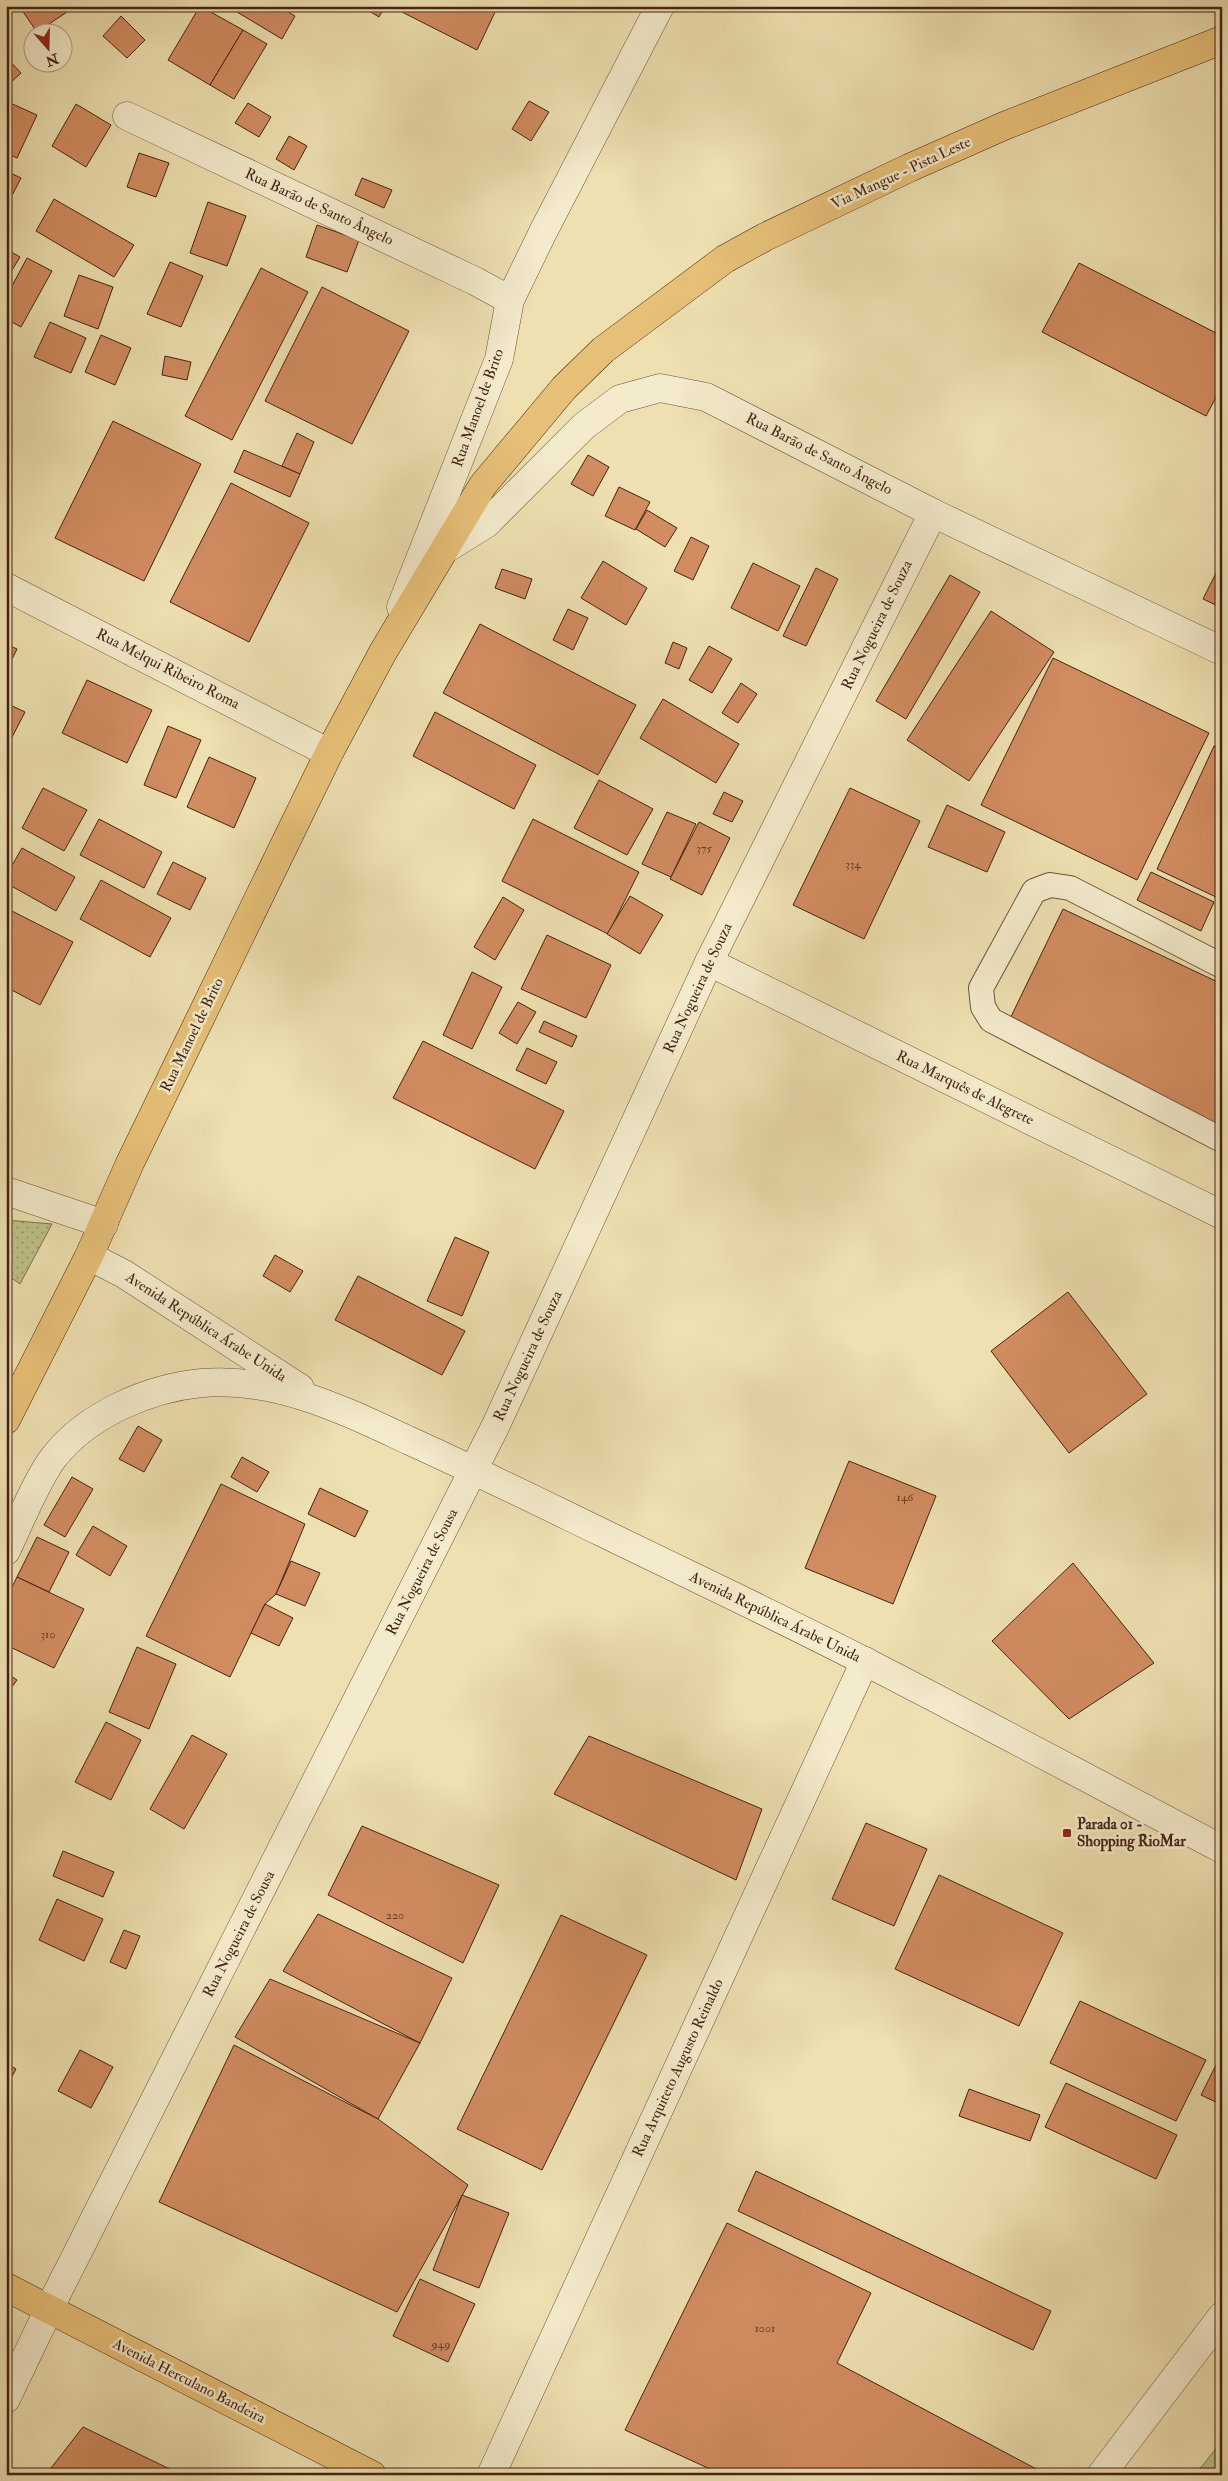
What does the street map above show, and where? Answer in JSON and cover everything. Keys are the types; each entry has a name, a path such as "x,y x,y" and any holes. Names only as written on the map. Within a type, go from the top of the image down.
{"main road":[{"name":"Via Mangue - Pista Leste","path":"603,350 725,259 765,237 909,168 1004,126 1222,40"},
{"name":"Rua Manoel de Brito","path":"6,1420 89,1256 130,1162 329,753 383,652 483,484 564,388 603,350"},
{"name":"Avenida Herculano Bandeira","path":"6,2287 372,2475"}],"street":[{"name":"Rua Manoel de Brito","path":"383,652 499,360 510,300 543,232 660,6"},
{"name":"Rua Barão de Santo Ângelo","path":"127,116 475,281 510,300"},
{"name":"Rua Barão de Santo Ângelo","path":"444,550 486,524 584,426 620,399 660,388 706,397 933,513 1222,651"},
{"name":"Rua Nogueira de Souza","path":"474,1470 709,962 933,513"},
{"name":"Rua Melqui Ribeiro Roma","path":"6,587 329,753"},
{"name":"Rua Marquês de Alegrete","path":"709,962 1222,1215"},
{"path":"6,1191 104,1224"},
{"name":"Avenida República Árabe Unida","path":"89,1256 124,1274 321,1400 474,1470 865,1661 1222,1849"},
{"name":"Avenida República Árabe Unida","path":"6,1551 54,1458 74,1437 97,1420 124,1405 151,1393 204,1383 254,1384 283,1389 321,1400"},
{"name":"Rua Nogueira de Sousa","path":"6,2399 50,2308 474,1470"},
{"name":"Rua Arquiteto Augusto Reinaldo","path":"491,2475 865,1661"},
{"path":"1101,2475 1222,2316"}],"lane":[{"path":"1222,966 1070,888 1050,885 1034,891 981,988 983,1006 991,1020 1222,1140"}],"green space":[{"path":"6,1220 52,1224 20,1284 6,1274"},
{"path":"1222,2441 1222,2475 1195,2475"}],"building":[{"path":"19,6 68,6 70,10 52,22 30,22"},
{"path":"200,6 243,30 210,85 168,60"},
{"path":"227,6 278,6 295,16 282,39"},
{"path":"361,6 385,6 379,17"},
{"path":"400,6 488,6 496,10 477,50 398,10"},
{"path":"121,16 145,40 127,58 103,36"},
{"path":"243,30 267,44 234,99 210,85"},
{"path":"6,57 21,73 6,87"},
{"path":"529,101 549,112 531,141 512,129"},
{"path":"8,102 37,115 17,158 6,153"},
{"path":"248,103 271,117 259,137 235,123"},
{"path":"76,104 111,125 86,167 52,146"},
{"path":"289,136 307,146 294,170 276,159"},
{"path":"139,153 169,163 156,197 127,187"},
{"path":"6,171 21,178 6,207"},
{"path":"362,178 392,190 384,208 355,195"},
{"path":"54,199 134,245 114,277 36,231"},
{"path":"208,202 246,216 227,266 190,253"},
{"path":"317,225 359,240 347,272 306,257"},
{"path":"6,249 20,257 6,280"},
{"path":"27,258 52,271 21,327 6,319 6,297"},
{"path":"170,262 203,276 181,327 147,314"},
{"path":"1079,263 1222,336 1222,386 1206,416 1042,332"},
{"path":"261,268 308,292 232,440 185,416"},
{"path":"79,275 113,287 98,329 64,316"},
{"path":"322,287 409,331 352,444 265,401"},
{"path":"50,322 86,338 71,373 34,357"},
{"path":"101,335 131,348 115,385 85,372"},
{"path":"165,356 191,362 187,380 162,375"},
{"path":"113,421 201,464 144,581 55,538"},
{"path":"297,433 314,442 300,474 282,466"},
{"path":"244,450 300,474 290,497 234,472"},
{"path":"588,455 609,467 593,496 571,484"},
{"path":"231,483 309,523 249,642 170,602"},
{"path":"619,487 650,502 635,530 605,516"},
{"path":"647,510 677,528 665,547 636,529"},
{"path":"691,537 709,546 693,580 674,571"},
{"path":"603,561 647,588 626,625 581,598"},
{"path":"1222,561 1222,608 1203,599"},
{"path":"753,563 800,586 778,631 731,608"},
{"path":"816,568 838,579 806,646 783,636"},
{"path":"502,569 532,579 525,599 495,588"},
{"path":"950,575 980,592 906,719 876,701"},
{"path":"568,609 588,618 573,650 553,640"},
{"path":"991,611 1054,652 969,781 907,740"},
{"path":"480,624 636,705 598,775 443,693"},
{"path":"673,642 687,648 679,669 665,663"},
{"path":"6,644 17,649 6,671"},
{"path":"709,646 732,659 712,693 689,680"},
{"path":"1053,658 1209,733 1137,880 981,805"},
{"path":"87,680 152,710 127,763 62,733"},
{"path":"741,683 757,694 738,723 722,713"},
{"path":"663,699 739,744 716,783 640,738"},
{"path":"6,703 25,712 6,749"},
{"path":"435,712 536,765 514,809 413,756"},
{"path":"168,726 201,740 176,798 144,785"},
{"path":"1214,746 1222,749 1222,889 1218,898 1157,869"},
{"path":"209,757 256,778 234,828 187,807"},
{"path":"599,780 653,809 627,855 574,828"},
{"path":"43,788 87,810 64,851 22,828"},
{"path":"850,788 920,821 864,939 793,905"},
{"path":"724,792 743,801 732,822 713,814"},
{"path":"947,805 1005,832 987,872 928,847"},
{"path":"667,812 696,824 671,877 642,864"},
{"path":"99,819 162,852 144,888 80,855"},
{"path":"533,819 639,872 608,934 502,881"},
{"path":"699,822 730,838 702,895 670,879"},
{"path":"22,848 75,877 56,911 6,883 6,876"},
{"path":"173,862 206,878 190,910 157,894"},
{"path":"1151,872 1214,902 1201,931 1137,900"},
{"path":"101,880 171,918 150,957 80,919"},
{"path":"630,896 663,915 640,954 607,934"},
{"path":"503,897 524,910 495,960 474,947"},
{"path":"6,908 73,942 40,1005 6,987"},
{"path":"1063,909 1222,984 1222,1127 1007,1025"},
{"path":"547,935 611,965 586,1018 521,989"},
{"path":"472,972 502,987 472,1049 443,1035"},
{"path":"518,1002 536,1012 517,1044 499,1033"},
{"path":"544,1021 577,1036 572,1047 539,1032"},
{"path":"423,1041 564,1111 535,1169 393,1098"},
{"path":"527,1048 557,1062 546,1084 516,1070"},
{"path":"455,1237 489,1252 462,1316 427,1301"},
{"path":"275,1255 303,1271 290,1292 263,1276"},
{"path":"358,1276 465,1331 442,1375 335,1320"},
{"path":"1068,1292 1147,1394 1069,1453 991,1351"},
{"path":"138,1426 162,1440 144,1472 119,1459"},
{"path":"242,1457 269,1472 257,1492 231,1477"},
{"path":"849,1461 936,1496 893,1604 805,1568"},
{"path":"72,1477 93,1489 65,1537 44,1525"},
{"path":"221,1484 305,1524 276,1594 265,1604 230,1677 146,1636"},
{"path":"320,1488 368,1511 355,1537 308,1514"},
{"path":"93,1526 127,1546 110,1576 76,1555"},
{"path":"37,1537 69,1552 49,1592 17,1577"},
{"path":"291,1561 320,1573 305,1606 276,1594"},
{"path":"1073,1563 1154,1663 1069,1719 992,1641"},
{"path":"17,1577 84,1609 54,1668 6,1645 6,1599"},
{"path":"265,1604 293,1618 279,1646 251,1633"},
{"path":"137,1647 176,1664 149,1729 109,1712"},
{"path":"6,1673 17,1680 6,1695"},
{"path":"106,1722 141,1740 111,1800 75,1782"},
{"path":"192,1735 227,1754 184,1829 150,1809"},
{"path":"589,1736 762,1809 736,1880 554,1794"},
{"path":"866,1823 927,1849 894,1926 832,1899"},
{"path":"362,1826 499,1885 463,1963 328,1895"},
{"path":"63,1851 114,1872 103,1897 53,1876"},
{"path":"939,1875 1063,1933 1019,2026 895,1969"},
{"path":"57,1899 103,1919 84,1961 39,1940"},
{"path":"318,1914 452,1978 420,2043 283,1971"},
{"path":"561,1915 647,1955 542,2170 457,2129"},
{"path":"124,1930 140,1936 126,1969 110,1962"},
{"path":"270,1979 420,2043 378,2119 235,2037"},
{"path":"1080,2001 1206,2060 1176,2121 1050,2063"},
{"path":"234,2045 378,2119 468,2185 397,2312 159,2202"},
{"path":"80,2050 113,2067 91,2108 58,2091"},
{"path":"1222,2053 1222,2105 1201,2095"},
{"path":"6,2063 16,2069 6,2088"},
{"path":"1066,2083 1177,2135 1156,2179 1045,2127"},
{"path":"969,2089 1040,2115 1030,2141 959,2116"},
{"path":"756,2171 1051,2311 1033,2350 738,2211"},
{"path":"462,2195 509,2213 479,2288 433,2270"},
{"path":"727,2223 871,2293 837,2363 1042,2472 1041,2475 723,2475 625,2430"},
{"path":"420,2279 475,2304 448,2362 393,2336"},
{"path":"83,2427 182,2475 64,2475 51,2468"}],"place":[{"name":"Parada 01 - Shopping RioMar","path":"1067,1833"}]}
